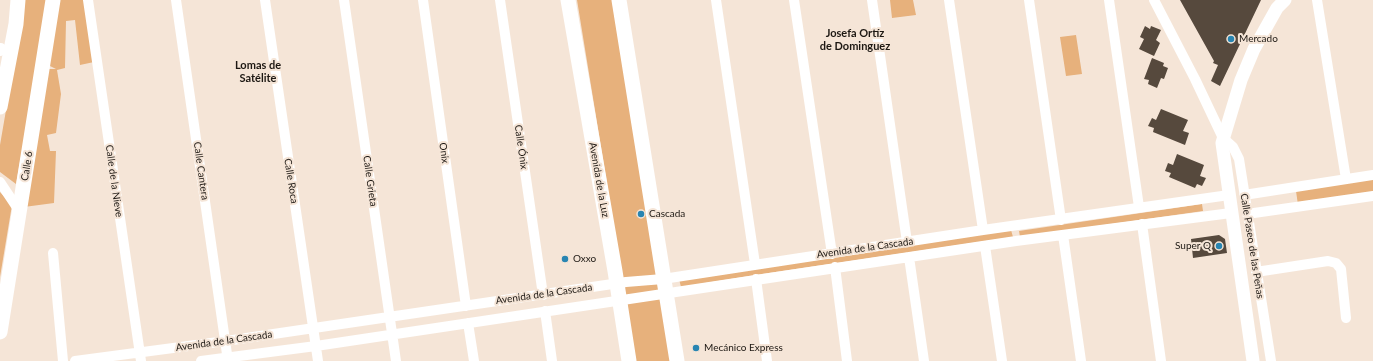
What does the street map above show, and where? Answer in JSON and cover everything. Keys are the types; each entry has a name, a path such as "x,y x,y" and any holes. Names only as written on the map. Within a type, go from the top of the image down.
{"main road":[{"path":"0,107 16,24 18,0"},
{"name":"Calle 6","path":"1,322 17,208 53,0"},
{"name":"Avenida de la Luz","path":"568,0 621,283 629,361"},
{"path":"618,0 677,361"}],"street":[{"name":"Calle de la Nieve","path":"88,0 140,356"},
{"name":"Calle Cantera","path":"176,0 226,341"},
{"name":"Calle Roca","path":"265,0 318,361"},
{"name":"Calle Grieta","path":"344,0 396,361"},
{"name":"Onix","path":"423,0 466,306"},
{"name":"Calle Ónix","path":"500,0 543,295"},
{"path":"716,0 755,264"},
{"path":"794,0 832,254"},
{"path":"872,0 907,242"},
{"path":"949,0 983,230"},
{"path":"1029,0 1061,220"},
{"path":"1109,0 1139,207"},
{"path":"1154,0 1195,78 1223,138"},
{"name":"Calle Paseo de las Peñas","path":"1253,361 1221,149 1241,80 1254,49 1277,8 1285,0"},
{"path":"1317,0 1346,179"},
{"name":"Calle Paseo de las Peñas","path":"1223,138 1233,146 1239,159 1271,361"},
{"path":"1244,195 1373,175"},
{"path":"0,182 17,208"},
{"name":"Avenida de la Cascada","path":"201,361 246,358 392,334 622,300 639,297 664,286 755,264 1229,195"},
{"path":"1247,214 1373,196"},
{"name":"Avenida de la Cascada","path":"76,361 140,356 226,341 621,283 637,281 664,286 756,279 1016,241 1231,213"},
{"path":"1142,224 1161,361"},
{"path":"1013,227 1016,241"},
{"path":"1063,235 1081,361"},
{"path":"985,246 1002,361"},
{"path":"53,252 62,361"},
{"path":"909,257 924,361"},
{"path":"1256,272 1328,261 1336,263 1341,269 1346,318"},
{"path":"835,267 846,361"},
{"path":"756,279 767,361"},
{"path":"545,311 552,361"},
{"path":"468,323 474,361"},
{"path":"226,341 228,359"}],"shaded area":[{"path":"25,0 49,0 16,184 0,172 0,145"},
{"path":"60,0 84,0 94,62 80,65 75,20 66,21 65,68 57,70 61,94 56,133 47,135 50,151 56,151 54,203 24,207 47,69 56,69 48,65"},
{"path":"577,0 612,0 671,361 636,361"},
{"path":"890,0 913,0 916,15 892,18"},
{"path":"1076,35 1082,74 1066,76 1060,37"},
{"path":"1373,178 1373,192 1298,205 1296,191"},
{"path":"0,192 12,205 0,277"},
{"path":"1202,204 1203,211 1020,237 1019,231"},
{"path":"1011,230 1013,237 681,287 679,279"}],"building":[{"path":"1180,0 1261,0 1220,86 1211,81 1218,65 1213,63 1214,61"},
{"path":"1145,26 1150,29 1151,26 1161,30 1156,40 1160,43 1154,56 1139,49 1144,39 1140,37"},
{"path":"1152,58 1164,63 1163,66 1168,68 1164,79 1161,78 1157,88 1148,84 1149,80 1144,79"},
{"path":"1161,109 1188,120 1183,131 1189,133 1185,145 1153,132 1154,128 1148,126 1152,118 1156,120"},
{"path":"1177,154 1204,165 1200,176 1206,178 1202,186 1197,184 1195,188 1169,177 1171,173 1165,171 1168,163 1173,165"},
{"path":"1219,235 1225,239 1227,253 1193,258 1191,239"}],"place":[{"name":"Mercado","path":"1231,39"},
{"name":"Cascada","path":"641,214"},
{"name":"Super Q","path":"1219,246"},
{"name":"Oxxo","path":"565,259"},
{"name":"Mecánico Express","path":"696,348"}],"district":[{"name":"Josefa Ortíz de Dominguez","path":"855,39"},
{"name":"Lomas de Satélite","path":"258,71"}]}
